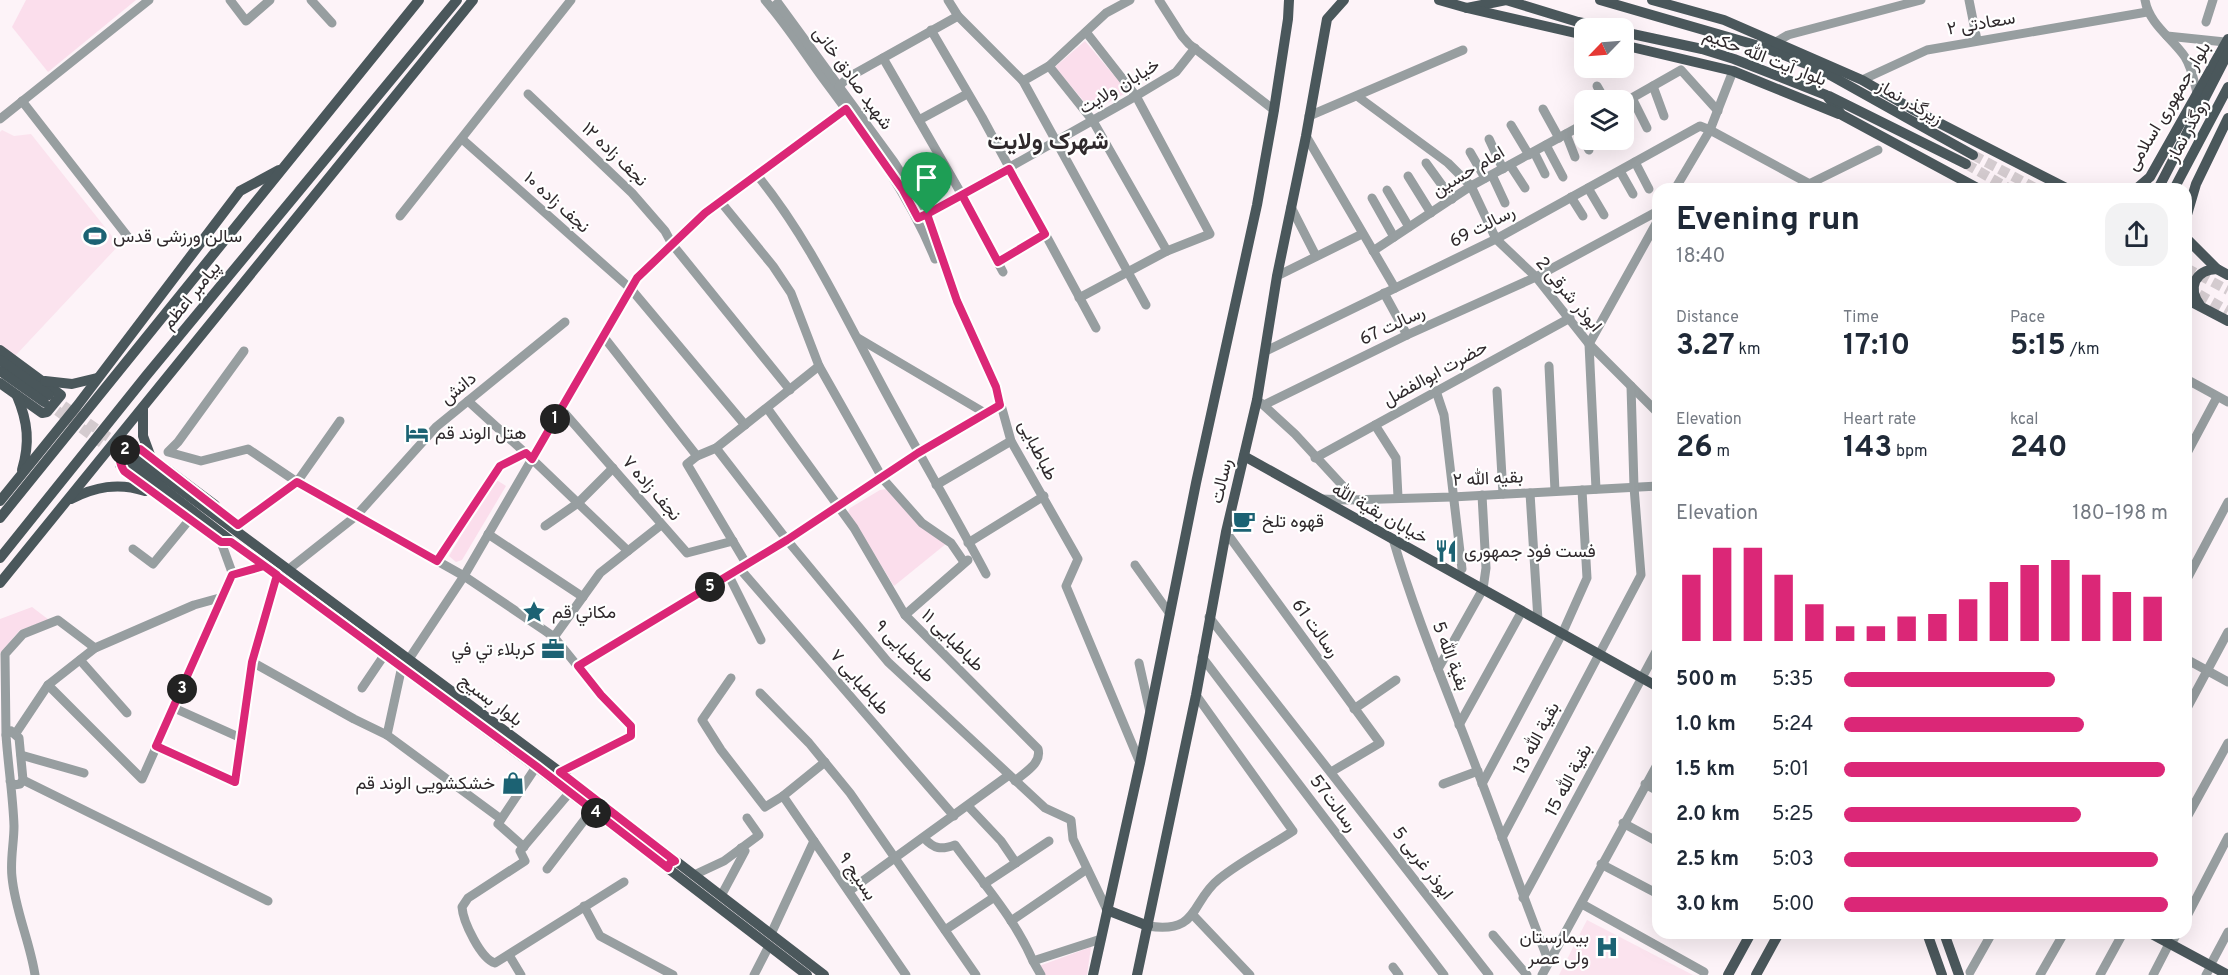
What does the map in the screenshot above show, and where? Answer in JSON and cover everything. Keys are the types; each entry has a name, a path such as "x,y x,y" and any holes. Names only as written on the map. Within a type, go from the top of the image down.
{"main road":[{"name":"پیامبر اعظم","path":"0,518 81,409 284,168 418,0"},
{"name":"پیامبر اعظم","path":"0,558 302,187 458,0"},
{"path":"0,583 473,0"},
{"name":"رسالت","path":"1093,975 1140,764 1196,483 1257,205 1274,110 1289,0"},
{"name":"رسالت","path":"1137,975 1196,695 1226,531 1244,456 1261,403 1277,276 1327,19 1344,0"},
{"path":"1439,0 1574,33"},
{"path":"1467,8 1506,0 1574,21"},
{"name":"بلوار آیت الله حکیم","path":"1600,0 1771,45 1830,75"},
{"path":"1653,0 1724,20 1771,45 1862,80 1912,109 2056,183"},
{"path":"434,29 438,44"},
{"name":"بلوار آیت الله حکیم","path":"1634,35 1734,59 1826,95 1842,115 1967,183"},
{"name":"بلوار جمهوری اسلامی","path":"2142,183 2153,172 2227,45"},
{"name":"روگذر نماز","path":"2161,183 2227,45"},
{"path":"1634,48 1733,71 1842,115"},
{"name":"زیرگذر نماز","path":"1826,95 1970,160 1830,75"},
{"name":"روگذر نماز","path":"2177,183 2228,87"},
{"path":"2192,185 2228,118"},
{"path":"0,501 81,409 98,378 240,191 284,168"},
{"path":"2153,172 2159,183"},
{"path":"295,222 302,187"},
{"path":"2192,244 2217,269 2228,275"},
{"path":"2200,305 2194,298 2194,280 2208,269 2217,269"},
{"path":"2192,302 2228,321"},
{"path":"0,350 61,395 47,412 42,413 0,382"},
{"path":"0,360 47,399 0,371"},
{"path":"42,381 72,384 98,378"},
{"path":"17,395 25,413 28,429 27,454 19,477"},
{"path":"143,408 143,436 152,458"},
{"path":"226,542 124,471 120,461 123,452 131,447 140,449 239,529"},
{"name":"خیابان بقیة الله","path":"1244,456 1652,684"},
{"name":"بلوار بسیج","path":"659,855 592,810 405,663 239,529 131,458 226,542 277,575 385,654 405,663 560,772 807,975"},
{"path":"68,500 99,487 134,487 156,494"},
{"name":"بلوار بسیج","path":"672,865 694,875 824,975"},
{"path":"1107,909 1148,926"},
{"path":"1728,975 1748,939"},
{"path":"1756,975 1776,939"},
{"path":"1929,939 1942,975"},
{"path":"1946,939 1959,975"},
{"path":"2174,939 2210,967 2228,975"},
{"path":"2210,967 2228,969"}],"street":[{"path":"0,119 149,0"},
{"path":"230,0 246,21 270,0"},
{"path":"311,0 332,23"},
{"path":"400,216 571,0"},
{"path":"765,0 772,8"},
{"path":"948,0 958,16 1023,81 1146,304"},
{"path":"1023,81 1048,66 1106,13 1130,0"},
{"path":"1159,0 1182,36 1274,110"},
{"path":"1771,45 1788,35 1921,0"},
{"path":"1969,0 1977,40"},
{"path":"2145,0 2147,12 2185,58 2193,74 2197,93"},
{"path":"2206,22 2213,0"},
{"name":"شهید صادق خانی","path":"922,216 772,8 778,3 894,162 922,216 997,407"},
{"name":"سعادتی ۲","path":"1862,80 1927,50 2147,12"},
{"path":"839,86 849,77 958,16"},
{"path":"931,30 1096,328"},
{"path":"1079,297 1167,251 1209,234 1136,96 1086,32"},
{"path":"2167,36 2227,45"},
{"name":"خیابان ولایت","path":"922,216 1009,169 1176,72 1195,48"},
{"path":"1309,116 1463,50"},
{"path":"883,58 962,195 1003,272"},
{"path":"1048,66 1093,121 1167,251"},
{"path":"1634,96 1681,70 1718,111"},
{"path":"1679,183 1710,130 1733,71"},
{"path":"1597,86 1599,90"},
{"path":"1653,86 1664,116"},
{"name":"نجف زاده ۱۲","path":"528,94 632,193 665,231 672,244 790,390"},
{"path":"919,120 967,94"},
{"name":"ابوذر شرقی 2","path":"1357,96 1448,163 1471,186 1496,239 1536,277 1589,344 1652,407"},
{"path":"22,101 128,237"},
{"path":"387,735 405,663 464,576 529,456 561,409 637,278 705,213 846,109"},
{"path":"1543,109 1575,157"},
{"path":"1634,110 1647,128"},
{"path":"1511,125 1545,174"},
{"name":"رسالت 69","path":"1266,351 1496,239 1700,126 1710,130"},
{"name":"امام حسین","path":"1373,251 1471,186 1574,129"},
{"path":"1710,130 1807,183"},
{"path":"1306,136 1395,288"},
{"name":"نجف زاده ۱۰","path":"462,139 631,289 745,425"},
{"path":"1489,139 1525,189"},
{"path":"1546,145 1563,177"},
{"path":"1824,183 1878,150"},
{"path":"1470,152 1505,203"},
{"path":"1635,162 1649,189"},
{"path":"1426,163 1452,199"},
{"path":"1620,171 1634,194"},
{"path":"757,175 782,206 986,574"},
{"path":"1408,176 1431,213"},
{"path":"1588,188 1604,215"},
{"path":"1387,190 1409,227"},
{"path":"1571,197 1583,216"},
{"path":"1372,198 1394,237"},
{"path":"720,201 773,266 791,293 819,366 883,478 922,523 951,543 964,562"},
{"path":"1291,207 1316,256"},
{"name":"رسالت 67","path":"1261,403 1536,277 1652,214"},
{"path":"1596,489 1589,344 1652,231"},
{"path":"998,262 1045,234"},
{"path":"1277,276 1362,234"},
{"path":"1384,293 1407,335"},
{"name":"حضرت ابوالفضل","path":"1315,458 1570,318"},
{"name":"دانش","path":"289,569 356,516 436,428 565,322"},
{"path":"603,336 697,456 716,448 819,366"},
{"path":"856,336 985,413"},
{"path":"244,351 178,442 168,452 201,462 248,449 297,482 464,576 554,637 601,695 631,726 631,736 560,772"},
{"path":"1549,366 1555,491"},
{"path":"2192,383 2228,402"},
{"name":"بقیة الله 13","path":"1502,838 1641,575 1631,386"},
{"path":"1436,391 1444,416 1462,569"},
{"path":"1497,391 1503,494"},
{"path":"2192,444 2217,396"},
{"path":"468,401 628,551"},
{"path":"1261,403 1342,485 1349,500"},
{"name":"طباطبایی","path":"578,666 729,576 839,507 918,453 997,407 1011,441 1078,559 1066,586 1140,764"},
{"name":"طباطبایی ۱۱","path":"767,408 854,528 905,615 1040,753 1037,762 968,806 849,891"},
{"name":"نجف زاده ۷","path":"561,409 687,553 733,541"},
{"path":"239,529 297,482 340,421"},
{"path":"1375,425 1396,458 1398,497"},
{"path":"936,485 1011,441"},
{"name":"طباطبایی ۹","path":"716,448 787,540 888,662 1045,808 1071,820 1073,839 1107,909"},
{"path":"437,561 500,466 529,456"},
{"name":"طباطبایی ۷","path":"697,456 687,464 733,541 743,567 954,816"},
{"path":"545,526 578,503 613,468"},
{"name":"بقیه الله ۲","path":"1321,499 1482,495 1652,486"},
{"path":"1482,784 1562,634 1587,578 1582,490"},
{"path":"1530,492 1538,620"},
{"path":"1438,669 1483,589 1486,568 1482,495"},
{"path":"969,543 1044,496"},
{"path":"2192,570 2228,502"},
{"path":"133,549 153,564 190,519"},
{"path":"554,637 600,573 662,525"},
{"name":"رسالت 61","path":"1226,531 1380,744 1330,772"},
{"path":"488,534 583,597"},
{"name":"بقیة الله 5","path":"1393,539 1438,669 1478,771 1523,898 1550,962"},
{"path":"48,685 142,779 232,575 226,542"},
{"path":"905,615 964,562 976,555"},
{"path":"1135,565 1170,614"},
{"path":"232,575 264,566"},
{"path":"156,746 235,782 252,662 277,575"},
{"path":"729,576 761,640"},
{"path":"11,734 48,685 95,648 194,605 223,597"},
{"path":"1459,725 1522,611"},
{"name":"ابوذر غربی 5","path":"1209,617 1489,975"},
{"path":"35,975 31,949 19,912 12,878 14,828 10,781 11,734 5,654 22,634 58,620 95,648"},
{"path":"2192,699 2228,632"},
{"path":"362,688 385,654"},
{"name":"رسالت57","path":"1202,657 1439,973"},
{"name":"بقیة الله 15","path":"1523,898 1652,659"},
{"path":"80,660 127,713"},
{"path":"252,662 387,735 501,819"},
{"path":"2192,662 2228,682"},
{"path":"1139,663 1150,714"},
{"path":"731,678 702,720 721,750 765,807 825,762"},
{"path":"1354,709 1396,680"},
{"path":"760,693 809,743 850,793 976,975"},
{"path":"1148,926 1164,929 1193,915 1217,880 1293,831 1196,695"},
{"path":"174,708 241,738"},
{"path":"10,781 14,785 20,784 23,780 19,738 11,734"},
{"path":"2192,808 2228,743"},
{"path":"21,755 84,773"},
{"path":"524,847 498,824 536,766"},
{"path":"1443,784 1478,771"},
{"path":"1542,975 1652,773"},
{"path":"23,780 268,901"},
{"path":"1645,784 1652,788"},
{"path":"570,792 519,851 525,861 468,898 462,907 465,923 489,960 495,963 624,882"},
{"name":"بسیج ۹","path":"783,795 906,975"},
{"path":"968,806 1001,841 1016,863"},
{"path":"547,869 592,810"},
{"path":"694,875 724,861 759,835 747,818"},
{"path":"1623,823 1652,839"},
{"path":"2192,906 2228,837"},
{"path":"924,838 931,845 941,849 955,845 1011,921 1026,944 1041,975"},
{"path":"771,934 814,841"},
{"path":"984,884 1049,841"},
{"path":"0,849 13,846"},
{"path":"721,896 745,851 741,848"},
{"path":"1601,864 1652,891"},
{"path":"1011,921 1088,869"},
{"path":"945,930 993,898"},
{"path":"1582,904 1704,972"},
{"path":"585,906 600,936 673,975"},
{"path":"1193,915 1250,975"},
{"path":"2210,967 2228,932"},
{"path":"1493,935 1527,975"},
{"path":"1033,961 1101,939"},
{"path":"1970,972 1989,939"},
{"path":"2040,975 2061,939"},
{"path":"2100,975 2120,939"},
{"path":"2153,975 2174,939"},
{"path":"754,975 769,946"},
{"path":"509,955 521,975"}],"shaded area":[{"path":"26,0 136,0 48,72 12,27"},
{"path":"1085,41 1128,92 1092,111 1055,67"},
{"path":"2,130 14,136 31,134 119,245 15,356 0,345 0,132"},
{"path":"495,479 506,486 462,560 456,562 449,556"},
{"path":"886,489 947,543 894,586 848,512 850,508 880,490"},
{"path":"32,607 49,620 20,630 0,653 0,619"},
{"name":"بیمارستان ولی عصر","path":"1587,920 1693,975 1559,975"},
{"path":"1091,947 1087,975 1045,975 1039,966"}],"tunnel":[{"path":"1973,155 2026,183"},
{"path":"1966,164 1999,183"},
{"path":"2192,271 2228,290"},
{"path":"2192,290 2228,311"},
{"path":"51,397 134,455"},
{"path":"45,402 127,461"}],"place":[{"name":"سالن ورزشی قدس","path":"95,236"},
{"name":"هتل الوند قم","path":"417,433"},
{"name":"قهوه تلخ","path":"1244,521"},
{"name":"فست فود جمهوری","path":"1446,551"},
{"name":"مكاني قم","path":"534,612"},
{"name":"كربلاء تي في","path":"553,649"},
{"name":"خشکشویی الوند قم","path":"513,783"},
{"name":"بیمارستان ولی عصر","path":"1607,947"}],"district":[{"name":"شهرک ولایت","path":"1048,141"}],"route":[{"path":"927,214 918,218 903,190 846,109 705,213 637,278 532,459 526,453 500,466 437,561 297,482 238,525 140,449 135,447 127,449 123,452 120,461 124,471 221,542 231,542 277,575 252,662 235,782 156,746 232,575 264,566 402,666 536,766 668,868 670,863 675,861 560,772 630,737 632,731 631,726 601,695 578,666 729,576 883,478 918,453 1000,405 996,387 957,301 932,235 927,214 962,195 998,262 1045,234 1009,169 927,214"}]}
